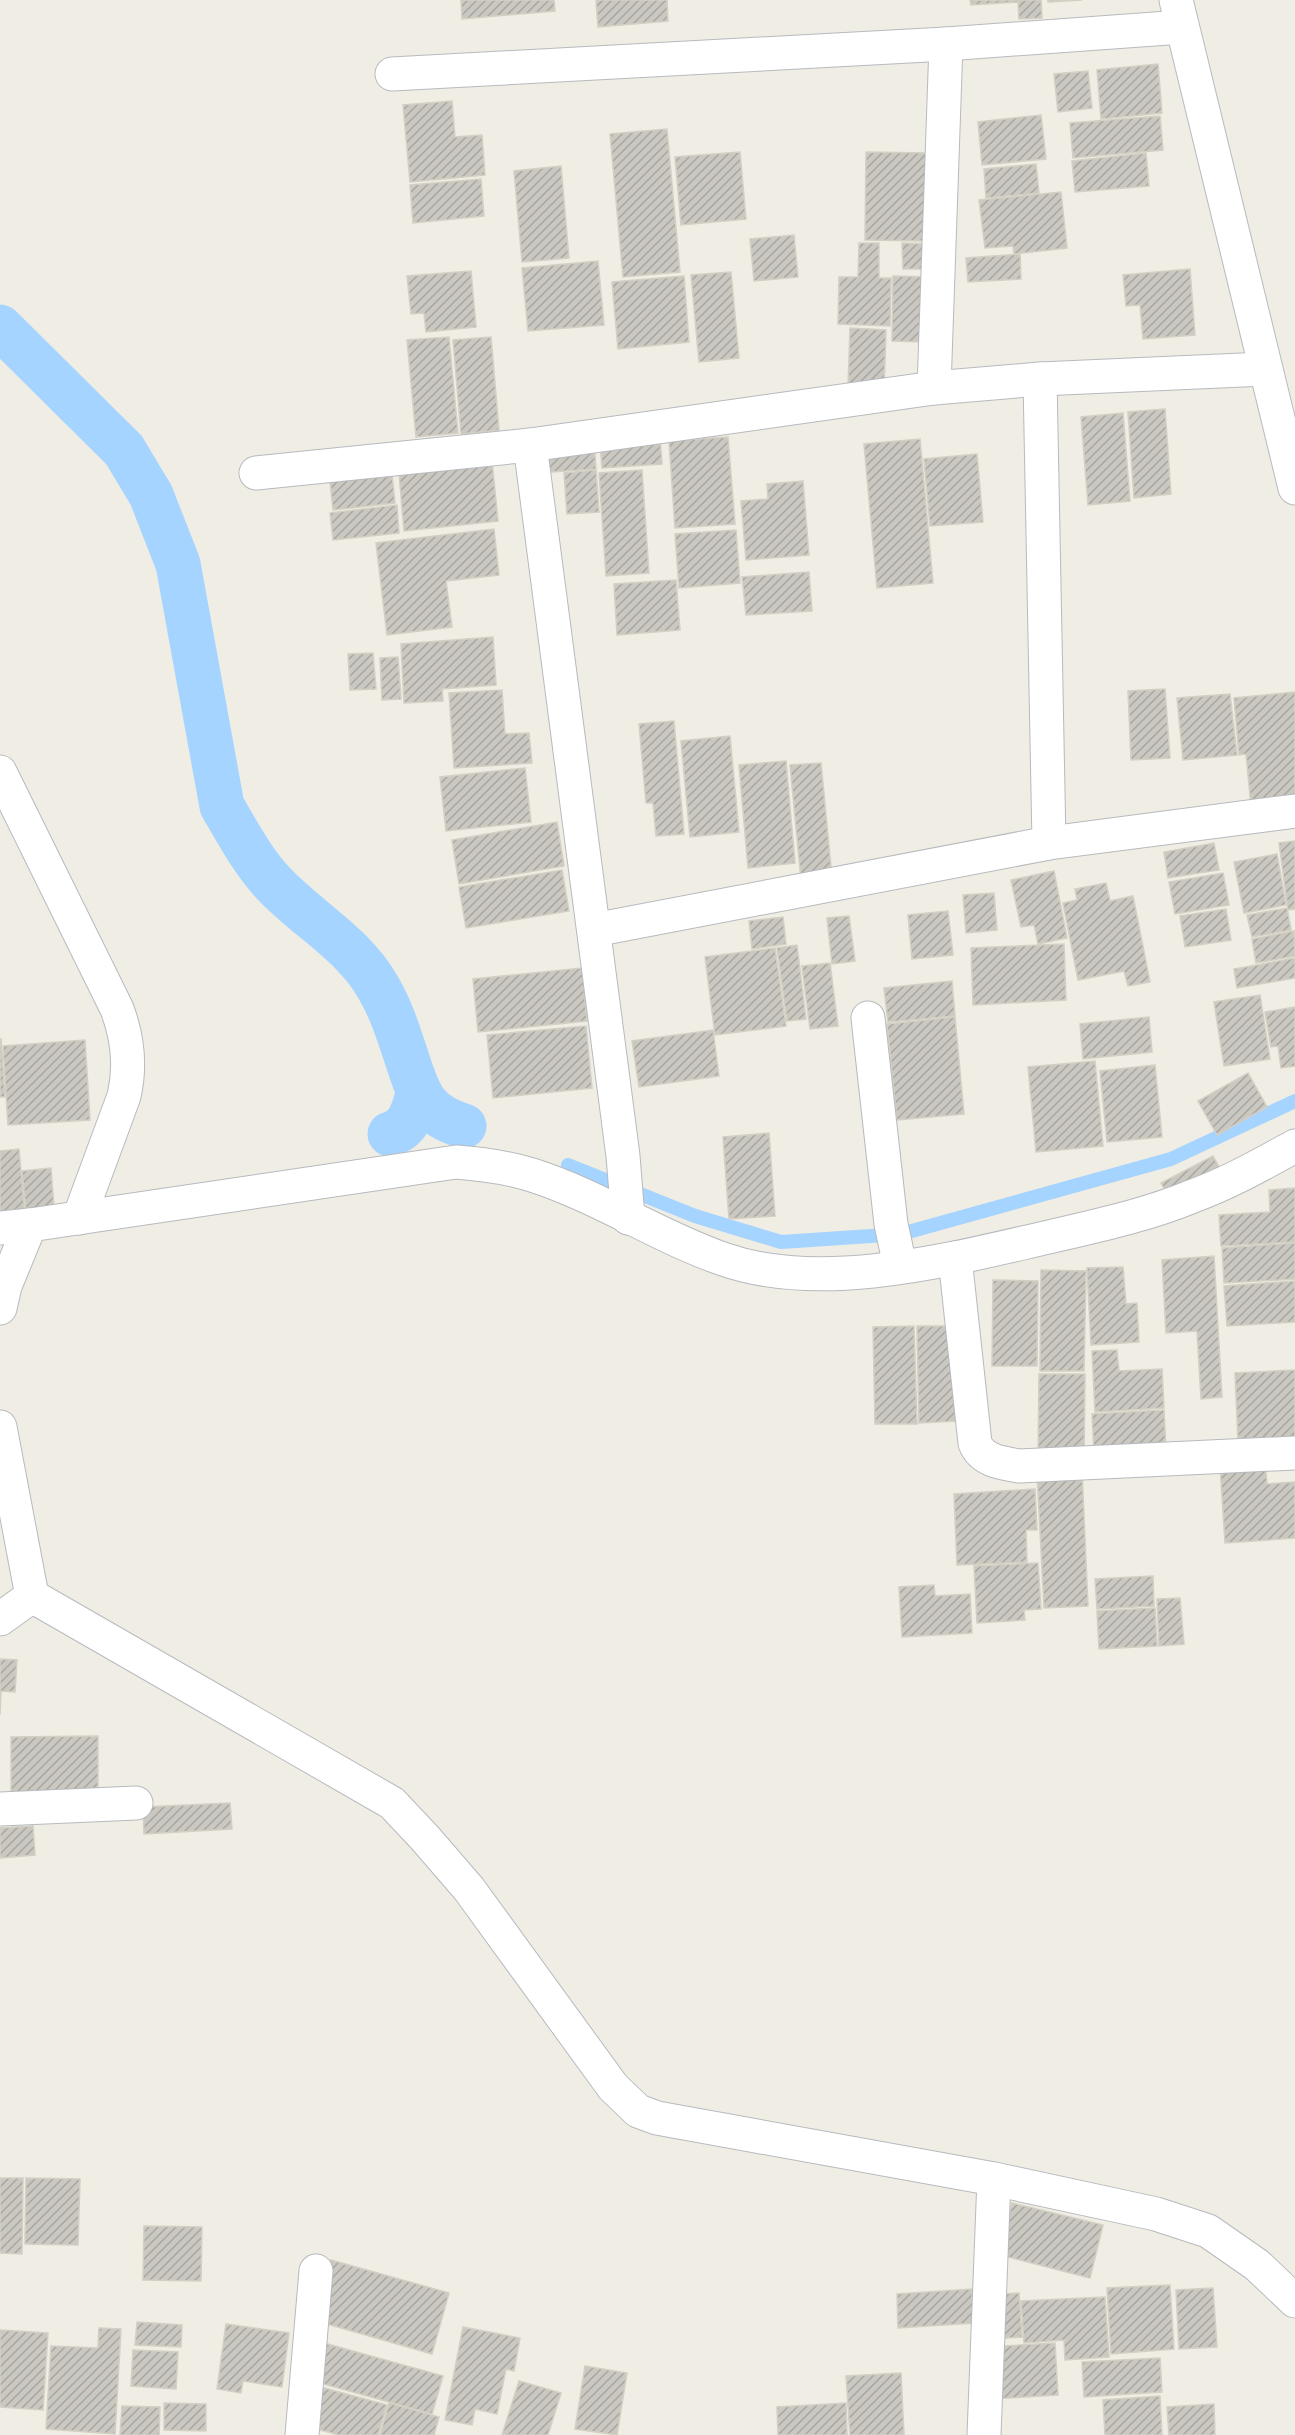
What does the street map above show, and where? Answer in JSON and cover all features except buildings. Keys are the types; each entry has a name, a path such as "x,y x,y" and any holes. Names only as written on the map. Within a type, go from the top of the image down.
{"street":[{"path":"392,74 946,44 1179,13 1295,488"},
{"path":"934,388 946,44"},
{"path":"256,473 530,445 934,388 1040,379 1265,369"},
{"path":"1040,379 1049,843"},
{"path":"530,445 623,1156 627,1204"},
{"path":"0,772 117,1009 126,1036 129,1070 124,1096 79,1218"},
{"path":"594,930 1049,843 1295,812"},
{"path":"868,1018 895,1246"},
{"path":"0,1308 14,1227 456,1162 486,1164 531,1174 564,1187 627,1204 723,1259 759,1269 807,1275 895,1246 955,1258 1095,1225 1191,1197 1295,1146"},
{"path":"955,1258 975,1443 981,1454 992,1460 1019,1466 1295,1453"},
{"path":"0,1427 19,1606 392,1803 469,1889 613,2087 638,2111 657,2118 994,2179 1156,2214 1209,2231 1257,2265 1295,2301"},
{"path":"0,1809 136,1803"},
{"path":"984,2435 994,2179"},
{"path":"302,2435 316,2271"}],"waterway":[{"path":"0,327 124,450 151,495 178,564 222,806 247,848 268,877 289,899 345,947 369,974 384,997 392,1015 412,1074 426,1103 441,1116 464,1126"},
{"path":"390,1134 406,1124 418,1094"},
{"path":"568,1165 695,1216 781,1242 901,1234 1171,1159 1295,1101"}]}
